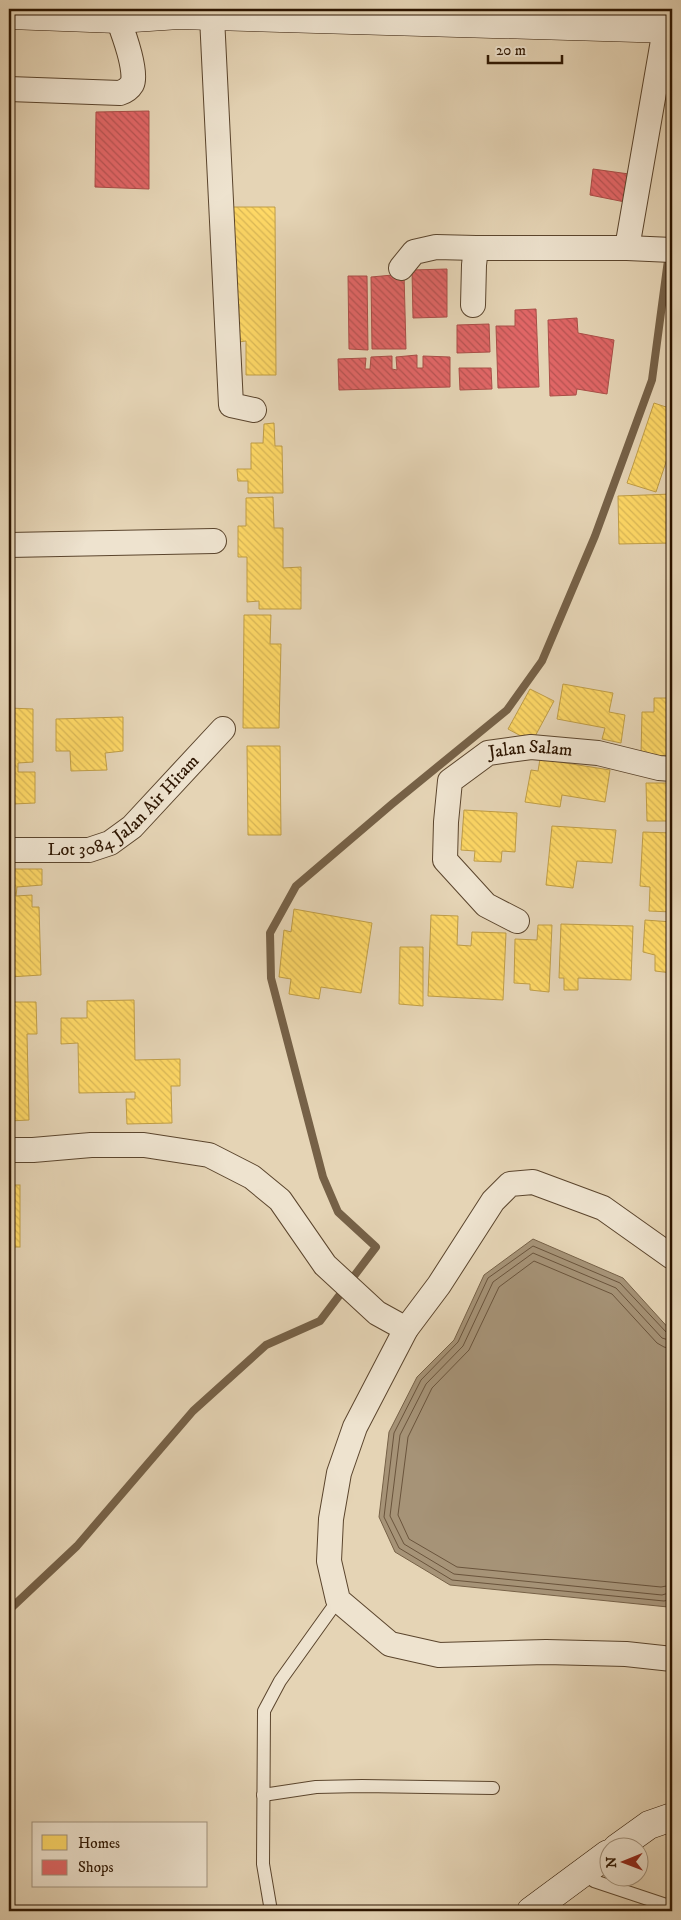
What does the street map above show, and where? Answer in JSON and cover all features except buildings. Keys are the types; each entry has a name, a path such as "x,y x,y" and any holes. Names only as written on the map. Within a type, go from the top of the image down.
{"main road":[{"path":"9,15 118,19 179,15 212,17 610,18 668,29"},
{"path":"631,1838 649,1825 672,1817"},
{"path":"531,1911 598,1861"}],"street":[{"path":"212,17 231,405 254,410"},
{"path":"9,89 120,93 128,89 134,82 131,56 118,19"},
{"path":"627,248 668,29"},
{"path":"401,268 414,252 436,247 627,248 663,250"},
{"path":"473,304 476,248"},
{"path":"9,545 214,540"},
{"name":"Lot 3084 Jalan Air Hitam","path":"9,850 89,850 110,843 132,827 223,729"},
{"name":"Jalan Salam","path":"517,922 486,905 445,860 450,781 488,753 531,748 598,753 659,768 672,769"},
{"path":"9,1150 91,1145 144,1145 209,1155 252,1176 280,1200 324,1265 377,1313 406,1329"},
{"path":"672,1257 603,1208 533,1182 510,1184 493,1201 439,1285 406,1329 355,1427 339,1473 331,1519 329,1561 338,1600 390,1644 439,1655 546,1652 626,1654 672,1659"}],"lane":[{"path":"271,1911 263,1864 264,1711 280,1681 338,1600"},
{"path":"263,1795 316,1787 493,1788"},
{"path":"581,1873 594,1881 672,1907"}],"water":[{"path":"533,1239 623,1278 672,1332 672,1601 668,1607 450,1585 395,1552 379,1517 389,1432 417,1377 454,1340 484,1275"}],"waterway":[{"path":"9,1610 77,1546 193,1411 266,1345 320,1321 376,1247 338,1212 323,1177 271,978 270,933 296,886 507,710 542,661 595,536 652,380 672,230"}]}
